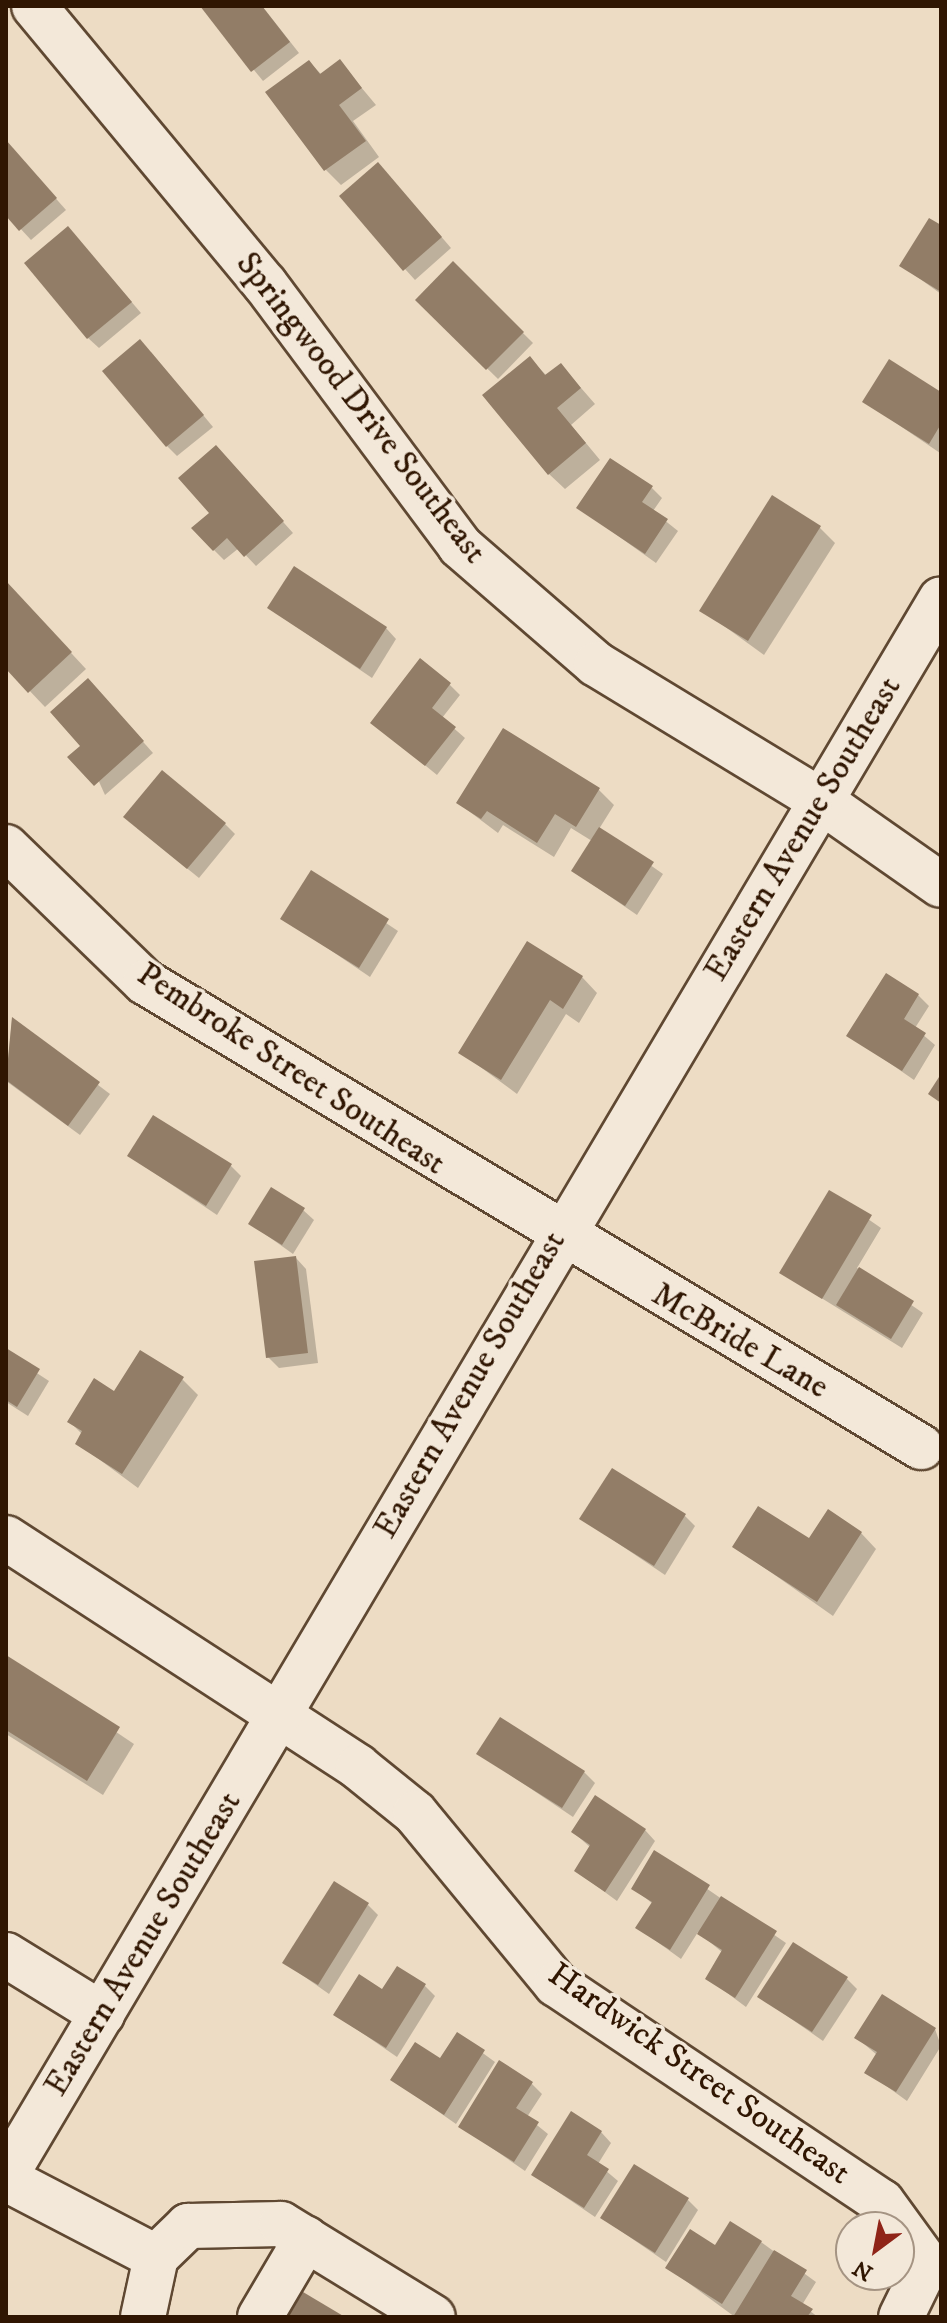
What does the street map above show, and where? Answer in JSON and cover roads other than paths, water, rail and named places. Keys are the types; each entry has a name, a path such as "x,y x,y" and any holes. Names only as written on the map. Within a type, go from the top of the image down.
{"street":[{"name":"Springwood Drive Southeast","path":"34,6 265,284 460,546 596,664 821,801 941,885"},
{"name":"Eastern Avenue Southeast","path":"6,2177 558,1235 941,599"},
{"name":"Pembroke Street Southeast","path":"6,847 145,982 558,1235"},
{"name":"McBride Lane","path":"558,1235 921,1447"},
{"name":"Hardwick Street Southeast","path":"6,1538 279,1710 415,1813 556,1984 882,2202 927,2264 901,2317"},
{"path":"6,1955 102,2014"},
{"path":"6,2177 156,2257"},
{"path":"143,2317 156,2257 188,2226 281,2224 433,2317"},
{"path":"260,2317 306,2239"}]}
